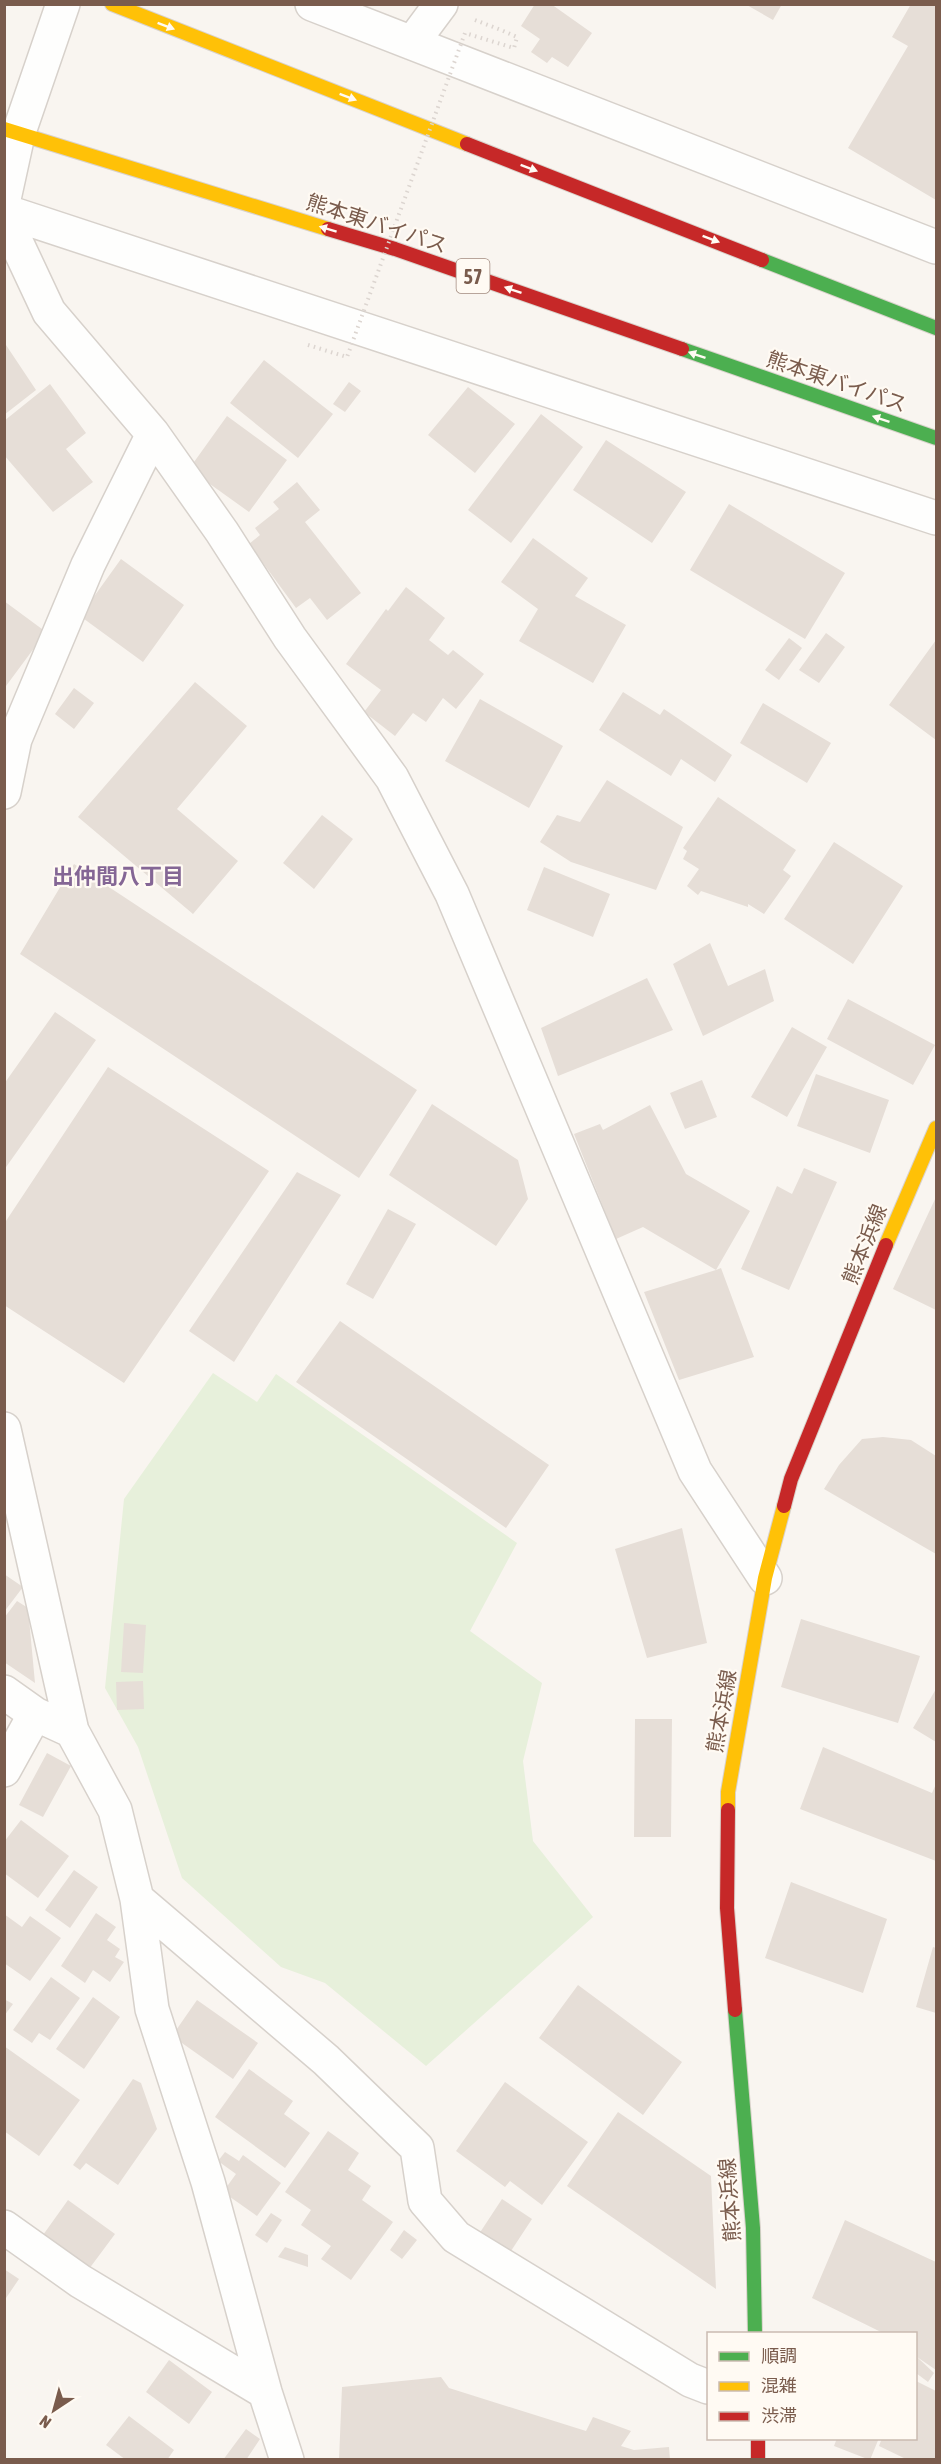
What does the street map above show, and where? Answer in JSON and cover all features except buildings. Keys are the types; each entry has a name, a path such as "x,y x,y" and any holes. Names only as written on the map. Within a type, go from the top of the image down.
{"main road":[{"path":"112,4 936,328"},
{"name":"熊本東バイパス","path":"11,132 395,249 936,438"},
{"name":"熊本浜線","path":"755,2332 753,2228 727,1908 728,1792 765,1578 791,1479 900,1209 936,1128"},
{"path":"758,2440 759,2460"}],"street":[{"path":"4,199 11,132 63,4"},
{"path":"312,4 936,247"},
{"path":"412,43 441,4"},
{"path":"4,213 49,312 153,434 222,531 290,638 392,778 452,894 695,1471 765,1578"},
{"path":"4,213 936,518"},
{"path":"4,792 20,728 88,565 153,434"},
{"path":"4,1429 72,1731 116,1810 137,1899 152,2009 208,2182 265,2392 287,2460"},
{"path":"4,1692 35,1714 72,1731"},
{"path":"4,1770 35,1714"},
{"path":"137,1899 326,2060 417,2148 425,2200 456,2236 690,2380 707,2387"},
{"path":"4,2227 80,2281 265,2392"}],"path":[{"path":"308,345 347,357 465,33 514,48 517,37 472,19"}],"green space":[{"path":"213,1373 257,1402 276,1374 517,1543 470,1631 542,1683 523,1761 533,1841 593,1917 426,2066 325,1983 281,1967 182,1878 138,1747 105,1688 124,1499"}],"traffic: fast":[{"path":"762,260 936,328"},
{"path":"682,349 936,438"},
{"path":"735,2010 753,2228 755,2332"}],"traffic: slow":[{"path":"112,4 467,144"},
{"path":"4,129 328,229"},
{"path":"886,1245 936,1128"},
{"path":"728,1810 728,1792 765,1578 784,1506"}],"traffic: jam":[{"path":"467,144 762,260"},
{"path":"328,229 395,249 682,349"},
{"path":"784,1506 791,1479 886,1245"},
{"path":"728,1810 727,1908 735,2010"},
{"path":"758,2440 758,2460"}],"district":[{"name":"出仲間八丁目","path":"118,876"}]}
